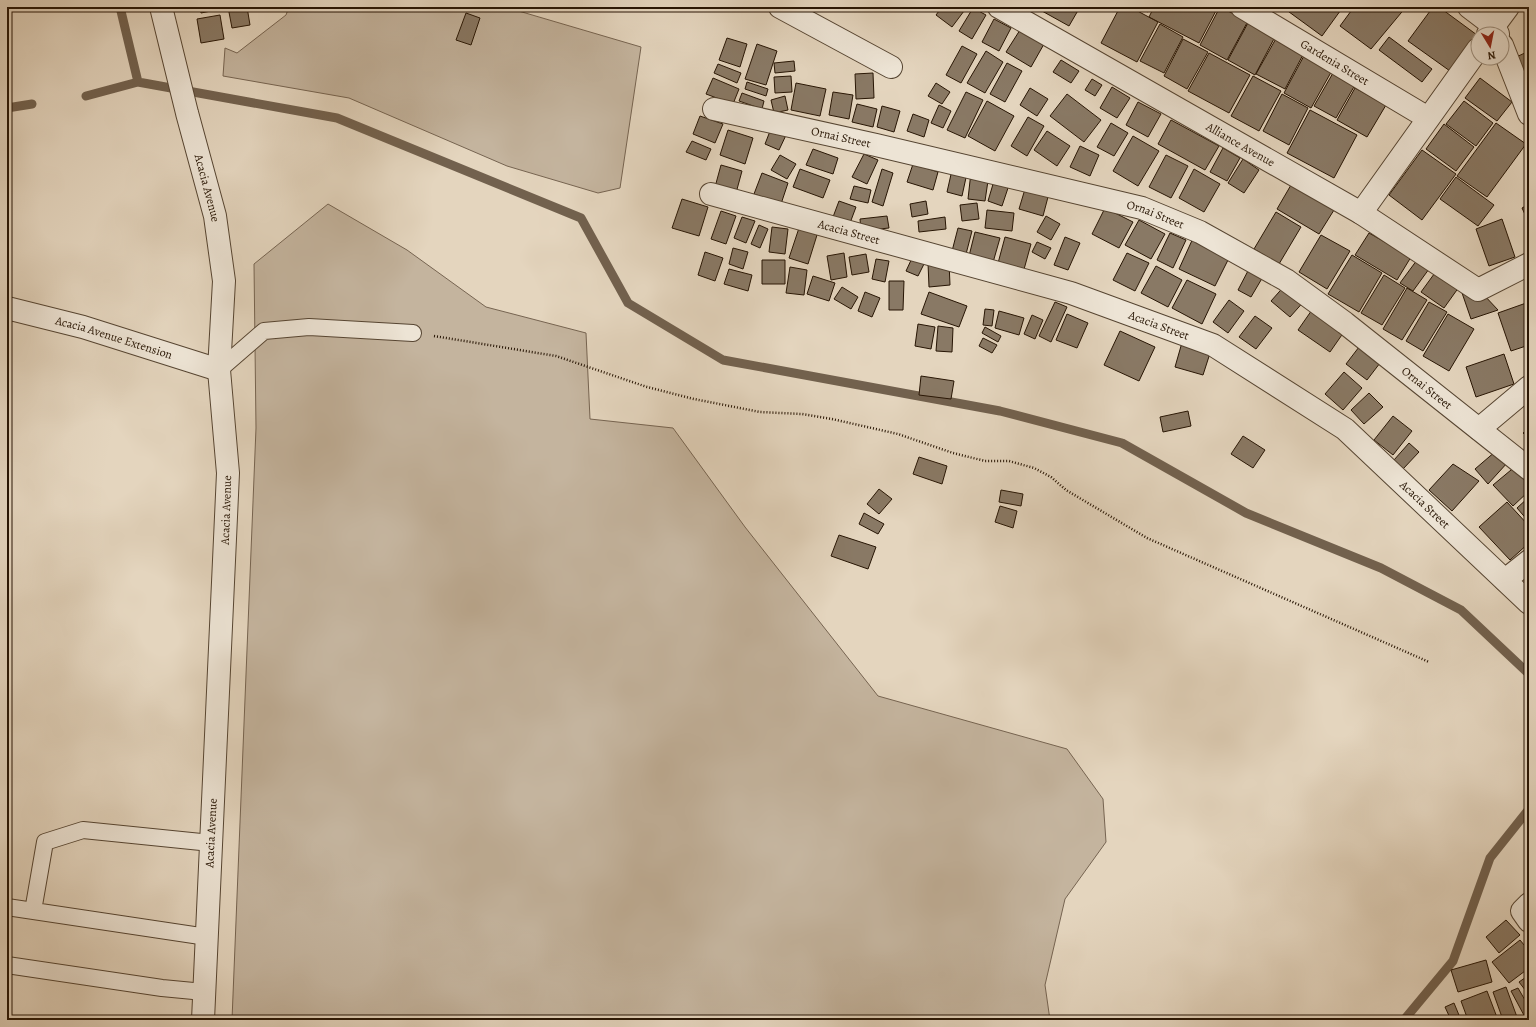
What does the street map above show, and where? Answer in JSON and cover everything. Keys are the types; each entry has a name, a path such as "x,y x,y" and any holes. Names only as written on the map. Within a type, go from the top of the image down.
{"street":[{"name":"Acacia Avenue","path":"161,7 215,216 224,281 219,370 228,473 203,1020"},
{"path":"780,7 891,67"},
{"name":"Alliance Avenue","path":"998,7 1361,213 1478,290 1529,264"},
{"name":"Gardenia Street","path":"1242,7 1428,118"},
{"path":"1469,7 1487,26"},
{"path":"1500,26 1508,7"},
{"path":"1361,213 1470,60"},
{"path":"1509,66 1529,114"},
{"name":"Ornai Street","path":"714,109 876,144 1142,208 1200,232 1286,280 1344,322 1529,469"},
{"name":"Acacia Street","path":"711,194 1071,293 1213,345 1345,429 1529,602"},
{"name":"Acacia Avenue Extension","path":"7,308 83,327 219,370"},
{"path":"1479,429 1529,387"},
{"path":"1505,580 1529,561"},
{"path":"1529,904 1522,911 1529,921"}],"lane":[{"path":"219,370 264,331 308,327 413,333"},
{"path":"33,911 45,842 83,830 211,843"},
{"path":"7,907 207,937"},
{"path":"7,965 162,988 204,992"}],"path":[{"path":"413,333 556,356 647,387 694,399 760,412 802,414 832,419 898,434 953,454 985,461 1009,461 1034,468 1051,477 1066,490 1147,538 1429,662"}],"shaded area":[{"path":"289,7 505,7 641,47 620,188 598,193 507,166 349,98 223,76 225,48 237,53 286,15"},
{"path":"328,204 407,250 486,307 586,333 590,419 673,428 745,527 878,696 1067,749 1103,799 1106,842 1065,899 1045,985 1050,1020 232,1020 256,428 254,264"}],"building":[{"path":"200,7 226,7 226,8 201,13"},
{"path":"228,7 247,7 250,25 232,28"},
{"path":"942,7 967,7 952,27 936,15"},
{"path":"1044,7 1080,7 1069,26 1042,11"},
{"path":"1120,7 1130,7 1158,22 1137,62 1101,43"},
{"path":"1139,7 1151,7 1148,12"},
{"path":"1154,7 1218,7 1199,43 1149,17"},
{"path":"1220,7 1248,21 1227,60 1200,45"},
{"path":"1287,7 1343,7 1322,36 1285,9"},
{"path":"1354,7 1406,7 1371,49 1340,26"},
{"path":"1433,7 1439,7 1470,30 1470,44 1450,71 1408,41"},
{"path":"973,8 986,15 972,39 959,31"},
{"path":"466,13 480,18 471,45 456,40"},
{"path":"220,15 224,39 201,43 197,19"},
{"path":"994,19 1011,28 999,51 982,42"},
{"path":"1249,21 1276,35 1255,75 1228,60"},
{"path":"1160,24 1183,37 1164,73 1140,61"},
{"path":"1020,30 1044,44 1031,67 1006,52"},
{"path":"1278,35 1306,49 1285,89 1256,74"},
{"path":"1389,37 1432,69 1422,82 1379,50"},
{"path":"727,38 747,44 740,67 719,60"},
{"path":"1183,39 1208,52 1187,89 1164,76"},
{"path":"757,44 777,51 766,85 745,79"},
{"path":"962,46 977,54 961,83 946,75"},
{"path":"986,51 1003,62 985,93 967,83"},
{"path":"1529,51 1529,72 1518,77 1510,60"},
{"path":"1306,52 1334,67 1311,108 1284,93"},
{"path":"1209,53 1250,75 1229,113 1188,91"},
{"path":"1061,60 1079,71 1071,83 1053,72"},
{"path":"794,61 795,71 775,73 774,63"},
{"path":"1007,63 1022,71 1005,102 990,94"},
{"path":"718,64 741,73 737,83 714,73"},
{"path":"873,73 874,98 856,99 855,74"},
{"path":"1333,73 1355,85 1336,118 1314,106"},
{"path":"791,76 792,92 775,93 774,77"},
{"path":"1253,76 1281,91 1259,131 1231,116"},
{"path":"713,78 739,89 733,104 706,94"},
{"path":"1480,78 1512,102 1497,121 1465,98"},
{"path":"1092,79 1102,85 1095,96 1085,90"},
{"path":"747,82 768,89 766,96 745,89"},
{"path":"796,83 826,89 820,116 791,110"},
{"path":"936,83 950,92 942,104 928,96"},
{"path":"1112,87 1130,98 1117,118 1100,108"},
{"path":"1030,88 1048,99 1037,116 1020,105"},
{"path":"1355,88 1386,105 1367,137 1337,120"},
{"path":"833,92 853,95 849,119 829,115"},
{"path":"966,92 983,100 965,138 947,130"},
{"path":"742,93 764,101 762,109 739,101"},
{"path":"1067,94 1101,120 1084,142 1050,116"},
{"path":"1282,94 1308,108 1289,145 1263,131"},
{"path":"785,96 788,110 774,113 771,100"},
{"path":"987,101 1014,116 995,151 968,136"},
{"path":"1464,101 1493,123 1476,146 1446,124"},
{"path":"1138,102 1161,114 1148,137 1126,125"},
{"path":"857,104 877,109 873,127 852,122"},
{"path":"939,105 951,111 943,128 931,123"},
{"path":"882,106 900,111 894,132 877,127"},
{"path":"1310,110 1357,135 1334,178 1287,153"},
{"path":"913,114 929,120 924,137 907,131"},
{"path":"700,116 723,124 715,143 693,134"},
{"path":"1028,117 1044,126 1027,156 1011,146"},
{"path":"1171,120 1219,146 1205,170 1158,144"},
{"path":"1111,123 1128,133 1114,156 1097,147"},
{"path":"1496,123 1526,144 1487,197 1457,176"},
{"path":"1444,124 1474,147 1456,171 1426,149"},
{"path":"772,126 787,133 779,150 765,144"},
{"path":"728,130 753,138 745,164 720,155"},
{"path":"1047,131 1070,146 1057,166 1034,150"},
{"path":"1133,136 1159,151 1138,186 1113,171"},
{"path":"692,141 711,149 706,160 686,152"},
{"path":"1080,146 1099,155 1090,176 1070,167"},
{"path":"1223,148 1240,158 1227,181 1210,172"},
{"path":"813,149 838,158 833,174 806,165"},
{"path":"1422,150 1456,174 1422,220 1389,195"},
{"path":"864,154 878,160 867,184 852,177"},
{"path":"780,155 796,164 787,179 771,170"},
{"path":"1166,155 1188,166 1171,198 1149,187"},
{"path":"1243,159 1259,170 1244,193 1228,183"},
{"path":"913,164 938,172 933,190 907,182"},
{"path":"721,165 742,171 736,193 715,187"},
{"path":"800,169 830,180 823,198 793,187"},
{"path":"882,169 893,173 883,206 872,202"},
{"path":"1194,169 1220,184 1204,212 1179,198"},
{"path":"952,170 967,173 962,196 947,192"},
{"path":"971,172 989,174 985,201 968,199"},
{"path":"762,173 788,183 781,204 754,194"},
{"path":"996,174 1011,179 1002,206 988,201"},
{"path":"1456,177 1494,205 1478,226 1440,199"},
{"path":"1291,185 1334,210 1319,234 1277,209"},
{"path":"854,186 871,190 868,203 850,199"},
{"path":"1025,189 1048,197 1043,216 1019,209"},
{"path":"682,199 708,207 699,236 672,228"},
{"path":"839,201 856,207 850,223 833,217"},
{"path":"926,201 928,214 912,217 910,204"},
{"path":"977,203 979,219 962,221 960,205"},
{"path":"1529,204 1529,223 1522,208"},
{"path":"1105,208 1133,222 1119,248 1092,234"},
{"path":"987,210 1014,213 1012,231 985,228"},
{"path":"721,211 736,216 726,244 711,239"},
{"path":"1276,212 1301,227 1279,264 1254,249"},
{"path":"887,216 889,228 861,231 860,219"},
{"path":"1046,216 1060,224 1051,240 1037,232"},
{"path":"742,217 755,221 746,243 734,238"},
{"path":"945,217 946,229 919,232 918,221"},
{"path":"1502,219 1515,257 1489,266 1476,229"},
{"path":"1139,220 1165,234 1151,259 1125,245"},
{"path":"759,225 768,229 760,248 751,244"},
{"path":"772,227 788,229 785,254 769,252"},
{"path":"799,228 817,235 808,264 789,258"},
{"path":"958,228 972,231 965,258 951,255"},
{"path":"975,232 1000,238 992,266 968,260"},
{"path":"1170,233 1186,240 1173,268 1157,260"},
{"path":"1369,233 1411,257 1397,280 1355,255"},
{"path":"1321,235 1350,251 1327,289 1299,272"},
{"path":"1194,236 1231,254 1215,286 1179,269"},
{"path":"1005,237 1031,244 1023,273 997,267"},
{"path":"1065,237 1080,243 1068,270 1054,265"},
{"path":"1037,242 1051,248 1045,259 1032,252"},
{"path":"733,248 748,252 743,269 729,264"},
{"path":"705,252 723,258 715,281 698,275"},
{"path":"844,253 847,277 831,280 827,256"},
{"path":"1127,253 1149,263 1135,291 1113,280"},
{"path":"866,254 869,272 852,275 849,257"},
{"path":"1352,255 1382,273 1359,312 1328,294"},
{"path":"913,256 925,262 918,276 906,271"},
{"path":"876,259 889,261 885,282 872,279"},
{"path":"762,260 785,260 785,284 762,284"},
{"path":"1417,260 1429,269 1413,291 1400,283"},
{"path":"949,262 950,285 929,287 928,263"},
{"path":"1156,266 1182,280 1168,307 1141,293"},
{"path":"790,267 807,270 804,295 786,293"},
{"path":"1250,267 1264,275 1251,297 1238,290"},
{"path":"729,269 752,275 748,291 724,284"},
{"path":"1437,270 1459,287 1444,308 1421,292"},
{"path":"1384,275 1405,288 1382,325 1361,313"},
{"path":"813,276 835,283 829,301 807,294"},
{"path":"1187,280 1216,294 1202,324 1172,308"},
{"path":"889,281 904,281 903,310 889,310"},
{"path":"1287,283 1306,299 1290,317 1271,301"},
{"path":"842,287 858,297 851,309 834,299"},
{"path":"1407,288 1427,300 1402,340 1383,329"},
{"path":"1461,290 1483,294 1498,310 1471,319"},
{"path":"865,292 880,298 872,317 858,311"},
{"path":"929,292 967,306 959,327 921,314"},
{"path":"1229,300 1244,311 1228,333 1213,322"},
{"path":"1055,302 1067,307 1051,342 1039,336"},
{"path":"1429,302 1447,312 1423,351 1406,341"},
{"path":"1529,302 1529,345 1511,351 1498,313"},
{"path":"1314,307 1346,329 1330,352 1298,330"},
{"path":"985,309 994,310 992,326 983,325"},
{"path":"999,311 1024,318 1019,335 995,328"},
{"path":"1067,314 1088,323 1077,348 1056,340"},
{"path":"1448,314 1474,329 1449,371 1423,356"},
{"path":"1032,315 1043,320 1035,339 1024,334"},
{"path":"1255,316 1272,328 1256,349 1239,337"},
{"path":"918,324 935,327 931,349 915,346"},
{"path":"938,326 953,328 952,352 936,351"},
{"path":"985,327 1001,336 998,342 982,333"},
{"path":"1120,331 1155,347 1139,381 1104,365"},
{"path":"983,338 997,345 992,353 979,346"},
{"path":"1183,339 1212,347 1203,375 1175,367"},
{"path":"1359,347 1380,363 1367,380 1346,364"},
{"path":"1504,354 1514,384 1476,397 1466,367"},
{"path":"1344,372 1362,388 1343,410 1325,394"},
{"path":"921,376 954,381 951,399 919,395"},
{"path":"1369,393 1383,407 1364,424 1351,410"},
{"path":"1188,411 1191,426 1163,432 1160,417"},
{"path":"1393,416 1412,431 1393,455 1374,440"},
{"path":"1529,428 1529,439 1523,433"},
{"path":"1243,436 1265,450 1253,468 1231,454"},
{"path":"1409,443 1419,452 1403,469 1394,460"},
{"path":"1496,451 1508,462 1488,484 1475,469"},
{"path":"919,457 947,466 942,484 913,474"},
{"path":"1453,464 1479,481 1452,511 1429,490"},
{"path":"1517,465 1529,474 1529,491 1513,506 1493,485"},
{"path":"879,489 892,499 879,514 867,504"},
{"path":"1001,490 1023,494 1021,506 999,502"},
{"path":"1529,497 1529,522 1517,508"},
{"path":"1507,502 1529,526 1529,543 1510,560 1479,527"},
{"path":"1000,506 1017,511 1013,528 995,522"},
{"path":"864,513 884,524 878,534 859,524"},
{"path":"839,535 876,547 868,569 831,556"},
{"path":"1506,920 1520,935 1499,953 1486,937"},
{"path":"1520,940 1529,951 1529,968 1509,983 1492,962"},
{"path":"1486,960 1492,982 1458,992 1451,970"},
{"path":"1529,975 1529,995 1519,982"},
{"path":"1506,987 1517,1017 1510,1020 1503,1020 1493,992"},
{"path":"1518,988 1529,1007 1529,1017 1526,1019 1511,991"},
{"path":"1487,991 1498,1020 1468,1020 1461,1001"},
{"path":"1454,1003 1461,1020 1451,1020 1445,1007"},
{"path":"1441,1016 1443,1020 1431,1020 1431,1019"}],"waterway":[{"path":"120,7 138,82 337,118 581,218 628,303 723,360 1000,411 1122,443 1246,513 1381,568 1461,610 1529,674"},
{"path":"86,96 138,82"},
{"path":"7,108 32,104"},
{"path":"1404,1020 1453,961 1490,858 1529,809"}]}
